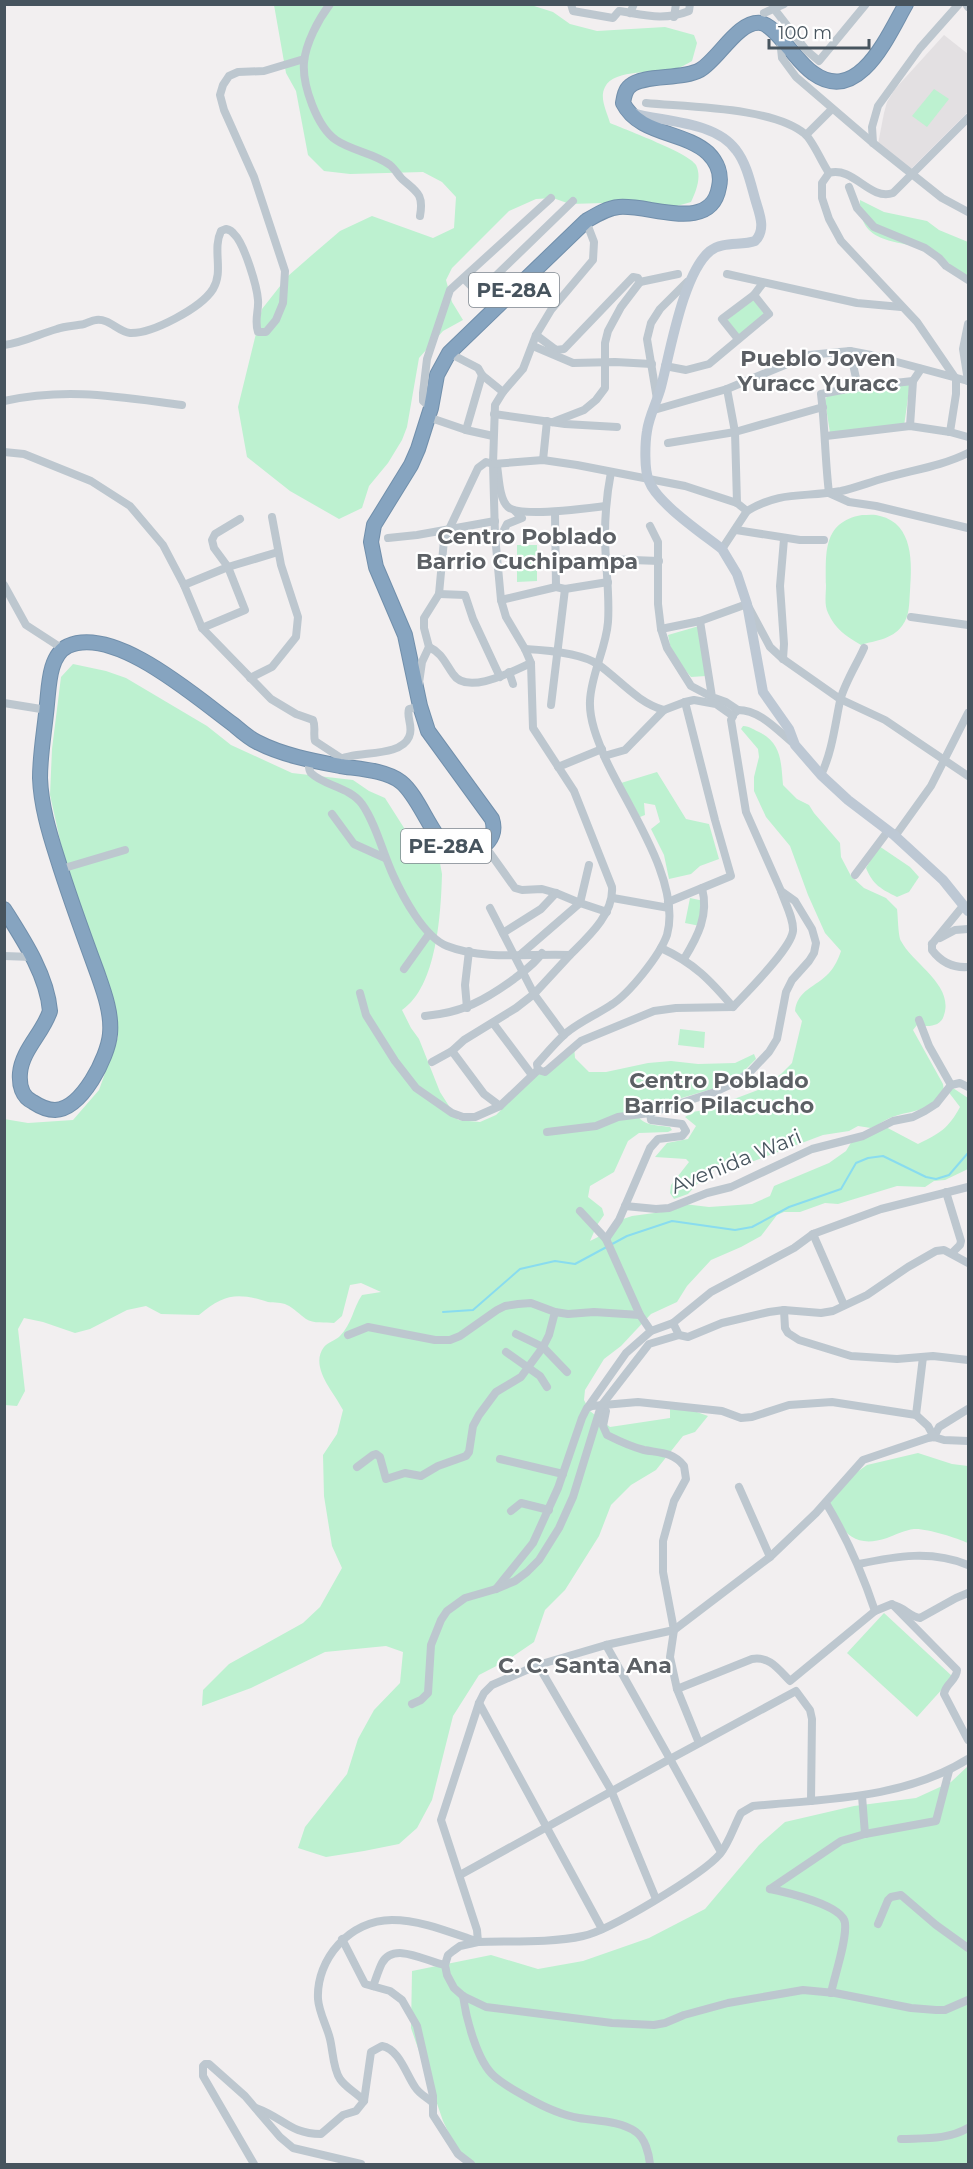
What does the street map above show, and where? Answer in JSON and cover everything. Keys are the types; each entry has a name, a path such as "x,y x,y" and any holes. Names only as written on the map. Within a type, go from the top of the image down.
{"highway":[{"path":"629,112 623,103 631,84 682,76 700,70 741,30 755,23 763,14 780,38 812,73 824,80 845,80 860,75 872,63 906,4"},
{"name":"PE-28A","path":"63,648 85,642 115,646 141,659 256,742 309,760 336,761 376,772 401,782 415,797 443,844 454,851 470,853 484,846 493,831 492,819 428,730 405,635 376,567 371,542 374,525 411,465 430,412 437,375 449,353 586,221 599,213 620,207 688,215 709,206 718,192 719,171 708,153 689,142 650,127 629,112"},
{"path":"4,909 32,957 44,986 50,1011 23,1059 20,1083 28,1100 54,1110 77,1099 88,1087 108,1044 110,1032 109,1013 103,989 46,822 40,780 53,663 63,648"}],"street":[{"path":"330,4 309,44 304,59 313,109 322,125 335,140 391,166 401,178 414,187 421,199 420,216"},
{"path":"613,18 615,4"},
{"path":"630,13 634,4"},
{"path":"674,17 676,4"},
{"path":"763,14 784,4"},
{"path":"775,10 806,50 819,61 866,4"},
{"path":"873,143 872,127 878,106 920,48 959,4"},
{"path":"572,8 613,18"},
{"path":"613,18 619,11 674,17 690,8"},
{"path":"780,38 782,58 796,77 942,198 969,212"},
{"path":"4,345 20,343 58,328 98,320 130,333 152,329 168,321 200,303 211,291 219,275 218,237 221,231 226,229 236,235 242,246 258,296 255,323 258,332 266,333 271,328 283,303 285,271 254,177 224,110 220,95 229,76 238,72 264,71 304,59"},
{"path":"646,103 737,110 795,127 806,135 829,173"},
{"path":"806,135 832,109"},
{"path":"629,112 714,132 728,141 737,150 743,162 761,217 759,237 748,243 717,246 704,257 694,274 672,335 656,405 647,429 645,445 648,479 656,495 722,549 737,574 747,604 764,692 789,729 795,745"},
{"path":"950,432 956,379 917,322 841,241 829,219 821,191 824,177 836,171 848,174 877,193 885,195 898,190 969,118"},
{"path":"849,187 857,208 874,227 925,248 939,258 946,267 969,280"},
{"path":"494,436 466,430 430,412 423,401 427,359 450,290 551,198"},
{"path":"464,279 480,295 573,201"},
{"path":"432,1062 452,1051 464,1040 534,994 588,937 607,912 613,898 612,887 574,791 533,728 531,663 506,617 501,600 495,535 495,405 502,392 523,369 536,335 551,310 593,260 594,242 586,221"},
{"path":"550,422 584,410 605,388 605,343 608,331 621,307 640,282 678,274"},
{"path":"656,405 647,339 651,323 660,309 694,274"},
{"path":"727,274 871,306 901,307"},
{"path":"536,335 556,350 564,349 633,277 638,278 640,282"},
{"path":"738,339 722,319 754,295 763,283"},
{"path":"665,366 686,369 709,364 769,314 754,295"},
{"path":"656,405 727,389 802,356 850,351 968,381 963,349 969,324"},
{"path":"533,346 573,363 652,364"},
{"path":"850,351 858,387"},
{"path":"449,353 478,368 482,375 502,392"},
{"path":"910,426 913,381 921,369"},
{"path":"466,430 482,375"},
{"path":"829,493 821,394 913,381"},
{"path":"727,389 735,432 736,503"},
{"path":"4,401 32,395 68,393 183,405"},
{"path":"668,443 735,432 823,407"},
{"path":"494,414 550,422 616,427"},
{"path":"543,460 550,422"},
{"path":"826,436 910,426 969,436"},
{"path":"4,452 24,453 91,481 130,506 163,545 184,585 202,628 271,699 313,720 315,741 336,761 393,750 409,738 411,729 407,713 419,700 422,662 429,647 424,618 439,594 444,540 478,468 486,462 495,464 543,460 611,472 685,486 736,503 747,511"},
{"path":"722,549 747,511 758,504 786,495 829,493 936,466 969,453"},
{"path":"495,464 505,503 522,518 507,524 501,536 495,535"},
{"path":"360,993 366,1015 395,1061 416,1088 452,1113 463,1117 475,1117 500,1106 535,1072 537,1064 564,1035 613,1004 657,956 661,948 667,934 669,905 657,859 603,752 593,725 590,702 608,623 606,506 611,472"},
{"path":"829,493 849,502 876,506 969,528"},
{"path":"512,509 555,513 606,506"},
{"path":"551,705 557,652 560,588 555,513"},
{"path":"250,678 272,667 296,637 298,617 278,552 272,517"},
{"path":"202,628 244,610 228,567 214,548 212,537 240,519"},
{"path":"388,538 495,521"},
{"path":"650,526 658,542 658,604 661,629 667,648 691,686 736,713"},
{"path":"736,530 784,539 824,540"},
{"path":"783,659 780,586 784,539"},
{"path":"184,585 228,567 278,552"},
{"path":"606,559 658,561"},
{"path":"501,600 560,588 608,582"},
{"path":"4,585 26,625 63,648"},
{"path":"439,594 465,595 473,620 500,677"},
{"path":"747,604 770,647 783,659 840,699 885,720 969,776"},
{"path":"661,629 700,621 747,604"},
{"path":"911,617 969,625"},
{"path":"700,621 712,697"},
{"path":"429,647 440,652 454,677 462,682 471,683 500,677 531,663"},
{"path":"821,775 827,762 840,699 864,648"},
{"path":"525,649 557,652 598,664 636,696 664,710"},
{"path":"509,672 513,684"},
{"path":"558,767 603,752 625,750 664,710 685,702 694,700 716,704 736,713"},
{"path":"613,898 669,905 731,876 685,702"},
{"path":"4,703 47,710"},
{"path":"493,1023 535,1072 545,1072 571,1048 591,1037 654,1011 676,1008 733,1007 769,969 793,932 792,922 781,891 746,812 731,720 736,713 747,710 756,713 795,745 821,775 848,800 891,833 943,880 966,908 932,944 932,950 939,958 956,966 969,967"},
{"path":"855,874 891,833 898,832 931,786 969,713"},
{"path":"309,760 312,774 360,801 370,817 400,890 429,934 446,946 469,951 570,955"},
{"path":"332,814 354,844 386,858"},
{"path":"484,846 515,888 542,889 607,912"},
{"path":"61,869 125,850"},
{"path":"517,954 580,903 589,865"},
{"path":"684,959 700,929 705,908 702,888"},
{"path":"547,1132 596,1126 618,1117 650,1113 715,1092 750,1072 769,1052 777,1039 786,992 792,980 809,961 816,943 813,929 795,901 781,891"},
{"path":"503,933 541,909 556,893"},
{"path":"490,908 517,954 522,973 534,994 564,1035"},
{"path":"932,944 947,933 969,928"},
{"path":"404,969 429,934"},
{"path":"661,948 684,959 710,980 733,1007"},
{"path":"466,1008 465,985 469,951"},
{"path":"425,1016 441,1015 466,1008 488,998 522,973 542,953"},
{"path":"4,956 32,957"},
{"path":"919,1020 929,1046 951,1085 960,1083 969,1087"},
{"path":"452,1051 484,1094 500,1106"},
{"name":"Avenida Wari","path":"625,1206 669,1208 707,1193 731,1187 812,1149 863,1136 893,1121 913,1117 936,1104 951,1085"},
{"path":"606,1239 625,1206 650,1148 658,1140 682,1136 686,1131 682,1124 651,1120 650,1113"},
{"path":"496,1589 533,1543 549,1510 587,1408 617,1363 651,1331 673,1323 711,1292 794,1248 813,1234 881,1209 969,1187"},
{"path":"946,1192 961,1240 960,1245 952,1254"},
{"path":"580,1211 606,1239 640,1315 651,1331"},
{"path":"813,1234 844,1305"},
{"path":"412,1704 422,1700 428,1693 431,1645 447,1611 465,1598 515,1581 539,1560 559,1528 573,1497 601,1406 649,1344 679,1335 688,1337 744,1317 784,1310 821,1313 833,1311 867,1295 928,1254 944,1250 969,1263"},
{"path":"348,1335 368,1327 435,1340 450,1340 505,1306 531,1303 555,1312 640,1315"},
{"path":"784,1310 784,1328 788,1333 799,1340 850,1356 874,1359 923,1357 969,1360"},
{"path":"357,1467 376,1454 380,1457 386,1479 405,1473 421,1476 438,1466 466,1456 469,1452 473,1426 479,1415 496,1392 521,1377 543,1347 555,1312"},
{"path":"673,1323 679,1335"},
{"path":"516,1334 543,1347 567,1372"},
{"path":"506,1352 540,1376 547,1387"},
{"path":"916,1415 923,1357"},
{"path":"587,1408 638,1402 722,1411 741,1418 752,1417 789,1405 832,1402 916,1415 928,1426 934,1437"},
{"path":"601,1406 606,1411 603,1426 607,1435 643,1450 662,1451 672,1455 684,1466 686,1479 674,1502 663,1541 663,1572 674,1630 670,1657 677,1689 699,1743"},
{"path":"934,1437 939,1427 969,1409"},
{"path":"478,1942 477,1930 441,1820 484,1693 492,1685 538,1665 606,1645 674,1630 770,1557 826,1503 863,1460 934,1437 944,1440 969,1441"},
{"path":"500,1459 563,1474"},
{"path":"739,1487 770,1557"},
{"path":"511,1511 521,1503 549,1510"},
{"path":"826,1503 844,1532 859,1564 875,1611"},
{"path":"859,1564 888,1557 916,1555 941,1557 969,1565"},
{"path":"790,1680 875,1611 892,1604 899,1606 915,1618 920,1618 969,1593"},
{"path":"892,1604 957,1670 957,1674 944,1694 969,1740"},
{"path":"606,1645 721,1852"},
{"path":"677,1689 752,1659 761,1658 770,1661 790,1680 810,1710 812,1719 811,1801"},
{"path":"538,1665 611,1790 656,1899"},
{"path":"460,1875 611,1790 796,1691"},
{"path":"479,1703 602,1929"},
{"path":"969,1759 949,1771 902,1787 862,1796 753,1806 741,1813 721,1852 690,1879 602,1929 585,1936 564,1939 478,1942 460,1946 448,1955 445,1965 454,1988 463,1996 486,2007 612,2023 654,2025 728,2003 803,1990 831,1992 911,2008 936,2010 945,2010 969,2000"},
{"path":"831,1992 843,1942 845,1923 843,1917 838,1911 827,1906 770,1889 841,1841 936,1821 949,1771"},
{"path":"862,1796 866,1834"},
{"path":"878,1924 888,1900 901,1895 936,1925 969,1948"},
{"path":"364,2101 340,2080 318,1997 323,1970 342,1939 372,1923 391,1920 428,1925 478,1942"},
{"path":"342,1939 365,1984 390,1992 402,2000 417,2026 433,2096 433,2115 458,2154 471,2164"},
{"path":"373,1986 382,1962 396,1953 415,1955 445,1965"},
{"path":"463,1996 479,2052 492,2074 542,2106 562,2114 633,2130 643,2140 650,2164"},
{"path":"255,2108 267,2112 297,2132 321,2134 343,2115 356,2111 364,2101 371,2052 382,2046 393,2051 414,2087 422,2097 433,2103"},
{"path":"254,2164 203,2076 203,2066 209,2064 245,2096 280,2137 293,2148 361,2164"},
{"path":"901,2139 938,2138 957,2134 969,2128"}],"shaded area":[{"path":"944,35 968,54 968,112 910,170 878,144 884,113 887,102 895,89"}],"green space":[{"path":"274,5 531,5 553,12 570,24 597,31 665,27 694,35 697,43 692,61 681,67 626,74 610,81 603,91 604,105 610,123 670,148 696,165 698,179 691,202 670,208 604,203 570,204 553,198 536,199 509,211 452,268 446,280 452,302 463,320 443,331 419,358 407,427 402,440 388,463 369,486 362,508 339,519 290,491 247,457 238,407 262,309 288,276 340,231 372,216 433,238 454,228 456,197 442,182 423,172 350,174 324,171 308,155 296,91 286,73"},
{"path":"934,89 949,99 927,127 912,116"},
{"path":"860,200 884,212 927,221 939,230 968,242 968,280 936,253 874,234 866,227 861,216"},
{"path":"753,299 765,315 739,336 726,321"},
{"path":"910,384 904,426 830,433 825,401 827,396"},
{"path":"862,515 880,516 891,520 899,527 908,546 911,569 909,609 905,622 898,631 888,637 861,645 838,628 827,610 826,562 829,541 833,532 849,519"},
{"path":"517,545 537,545 537,581 517,582"},
{"path":"699,626 706,676 691,677 672,654 668,635"},
{"path":"73,664 126,678 207,726 231,745 292,773 353,780 385,798 413,842 440,863 442,874 440,908 435,948 423,984 414,999 402,1010 419,1039 440,1092 458,1120 480,1122 496,1115 527,1079 545,1072 574,1046 575,1058 589,1072 606,1072 648,1063 671,1061 698,1064 735,1063 754,1054 756,1059 727,1084 658,1105 634,1107 643,1121 670,1127 672,1130 639,1133 628,1141 614,1172 590,1186 588,1197 602,1208 604,1215 590,1241 608,1232 617,1221 632,1216 669,1211 684,1204 709,1207 752,1204 770,1196 774,1186 829,1163 846,1151 852,1141 882,1125 918,1144 943,1130 960,1107 947,1090 953,1088 968,1098 968,1169 945,1180 934,1181 925,1187 897,1186 838,1204 825,1203 800,1212 784,1212 777,1215 761,1236 711,1260 687,1286 677,1302 651,1314 621,1346 604,1359 585,1390 584,1400 590,1411 610,1427 670,1418 670,1409 694,1411 708,1416 695,1432 683,1436 656,1470 631,1485 611,1505 599,1536 565,1590 545,1610 534,1642 506,1661 479,1675 453,1716 432,1800 417,1828 399,1844 326,1857 298,1848 305,1827 347,1774 358,1739 374,1710 400,1683 403,1652 386,1646 325,1652 251,1688 202,1706 203,1690 229,1664 303,1623 320,1607 342,1568 332,1546 324,1496 323,1455 337,1434 343,1410 324,1379 319,1363 320,1355 326,1345 344,1331 362,1295 381,1292 361,1283 350,1285 342,1316 334,1323 309,1321 283,1303 239,1296 224,1299 199,1315 161,1314 146,1306 127,1310 90,1329 75,1333 24,1318 18,1329 25,1391 17,1406 5,1405 4,1119 28,1123 73,1120 99,1090 118,1037 110,996 64,858 50,795 52,749 61,677"},
{"path":"743,726 761,733 773,743 779,755 783,785 797,799 809,805 840,843 841,857 851,876 864,888 886,898 897,909 901,941 938,984 946,1004 940,1022 930,1026 917,1025 913,1030 943,1084 944,1092 922,1109 892,1117 871,1128 858,1126 849,1131 823,1135 754,1161 732,1160 722,1164 688,1194 674,1199 670,1193 671,1185 689,1162 686,1159 655,1157 667,1143 688,1139 696,1126 685,1117 692,1112 705,1110 758,1090 792,1063 802,1021 795,1011 799,998 829,973 841,951 825,933 790,846 766,817 754,791 758,749 741,729"},
{"path":"657,772 686,819 709,824 719,859 700,866 691,874 669,879 664,855 651,829 660,822 655,805 644,803 645,815 640,817 621,783"},
{"path":"879,846 910,867 919,877 909,892 897,897 882,889 872,879 866,868"},
{"path":"690,898 704,901 700,926 685,923"},
{"path":"680,1029 705,1032 704,1048 678,1045"},
{"path":"918,1453 952,1464 968,1466 968,1543 919,1529 907,1530 876,1541 858,1540 845,1531 828,1507 840,1484 867,1465"},
{"path":"884,1613 953,1677 917,1717 847,1653"},
{"path":"968,1766 968,2164 464,2164 443,2121 411,2028 412,1971 491,1955 538,1969 583,1961 649,1938 705,1909 759,1845 785,1822 854,1806 916,1798 951,1782"}],"waterway":[{"path":"443,1312 473,1310 520,1269 555,1261 575,1264 627,1236 672,1221 735,1230 752,1227 789,1207 841,1189 856,1163 868,1158 883,1156 926,1177 936,1179 949,1175 968,1153"}],"district":[{"name":"Pueblo Joven Yuracc Yuracc","path":"818,370"},
{"name":"Centro Poblado Barrio Cuchipampa","path":"527,548"},
{"name":"Centro Poblado Barrio Pilacucho","path":"719,1092"},
{"name":"C. C. Santa Ana","path":"585,1665"}]}
